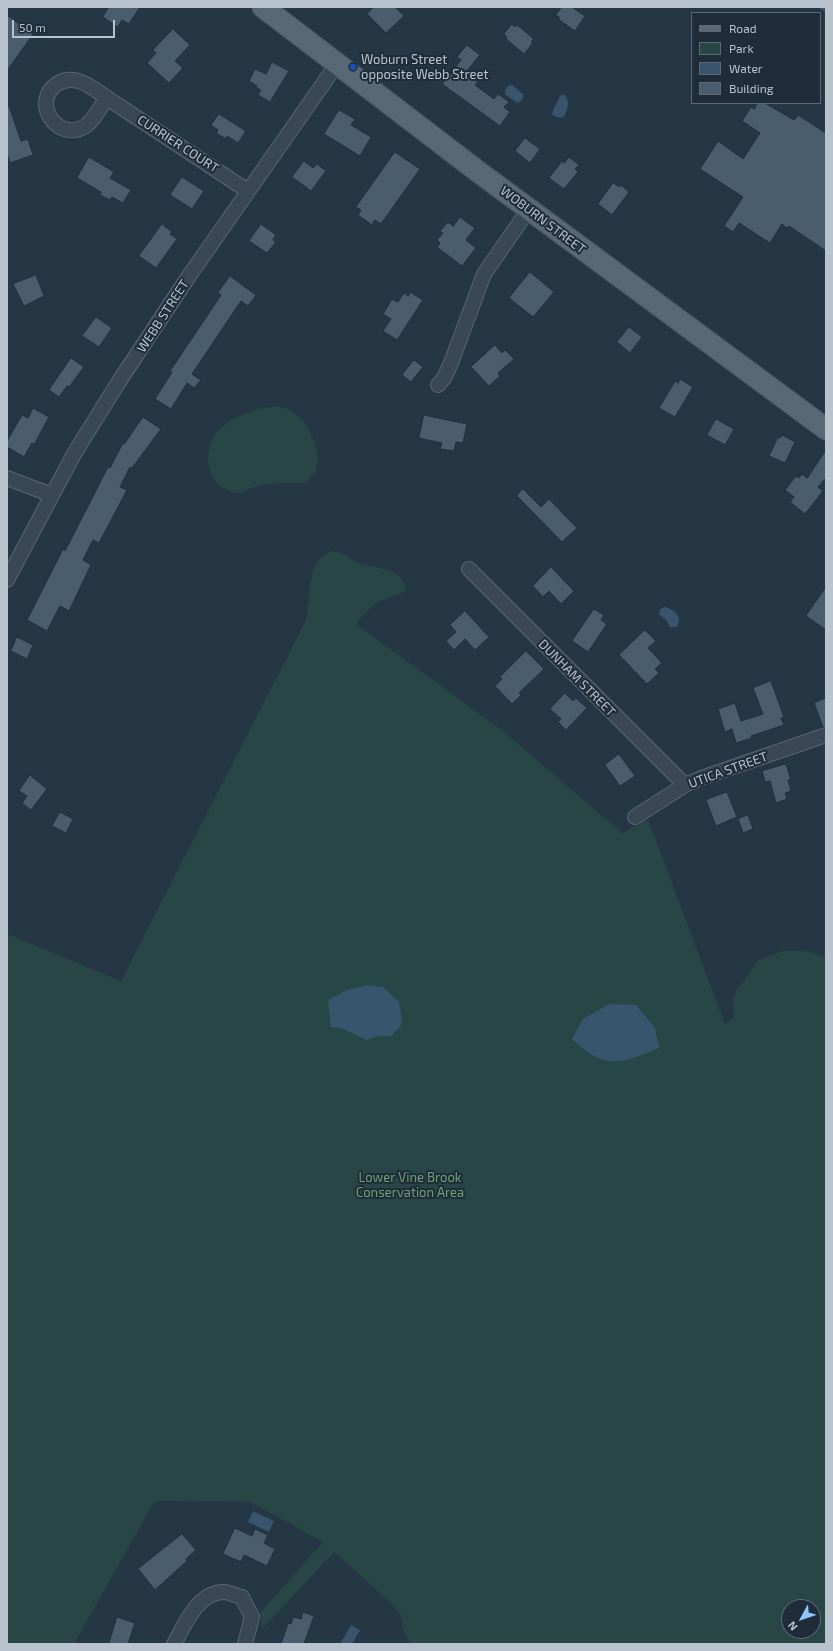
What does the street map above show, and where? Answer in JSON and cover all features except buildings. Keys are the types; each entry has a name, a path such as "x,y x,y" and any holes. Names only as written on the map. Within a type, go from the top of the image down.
{"main road":[{"name":"WOBURN STREET","path":"263,7 529,209 826,429"}],"street":[{"name":"WEBB STREET","path":"7,580 74,454 118,383 248,190 337,64"},
{"name":"CURRIER COURT","path":"107,98 248,190"},
{"path":"438,385 444,378 451,363 484,274 529,209"},
{"path":"7,478 52,495"},
{"name":"DUNHAM STREET","path":"469,570 685,785"},
{"name":"UTICA STREET","path":"635,817 685,785 701,778 826,735"},
{"path":"174,1644 199,1604 210,1594 225,1592 242,1598 252,1617 245,1644"}],"green space":[{"path":"278,406 295,414 308,429 316,448 317,467 315,471 306,483 267,484 239,493 226,490 218,484 212,475 209,466 208,455 210,445 215,435 228,422 241,415 263,408"},
{"name":"Lower Vine Brook Conservation Area","path":"331,551 336,552 362,564 396,573 404,583 406,591 377,602 358,621 357,625 503,731 622,833 648,819 725,1024 734,1018 733,996 758,960 783,951 804,951 826,957 826,1644 410,1644 403,1630 401,1615 390,1602 334,1552 262,1629 260,1613 323,1542 251,1502 161,1501 154,1502 74,1644 7,1644 7,934 121,981 305,622 313,572 315,566 321,558"}],"water":[{"path":"512,85 523,94 523,98 520,102 517,103 505,94 505,90 508,86"},
{"path":"561,95 565,95 568,100 568,106 564,117 560,118 552,114"},
{"path":"665,607 677,614 679,623 677,627 670,627 667,621 659,614 661,608"},
{"path":"367,985 383,987 399,1002 402,1020 400,1027 391,1036 379,1036 366,1040 341,1028 331,1027 328,1000 347,990"},
{"path":"609,1004 636,1005 655,1028 659,1048 635,1058 610,1061 591,1054 572,1039 583,1019"},
{"path":"253,1511 274,1521 269,1532 248,1522"},
{"path":"351,1625 360,1630 352,1644 340,1644"}],"waterway":[{"path":"821,7 826,10"}],"place":[{"name":"Woburn Street opposite Webb Street","path":"353,67"}]}
